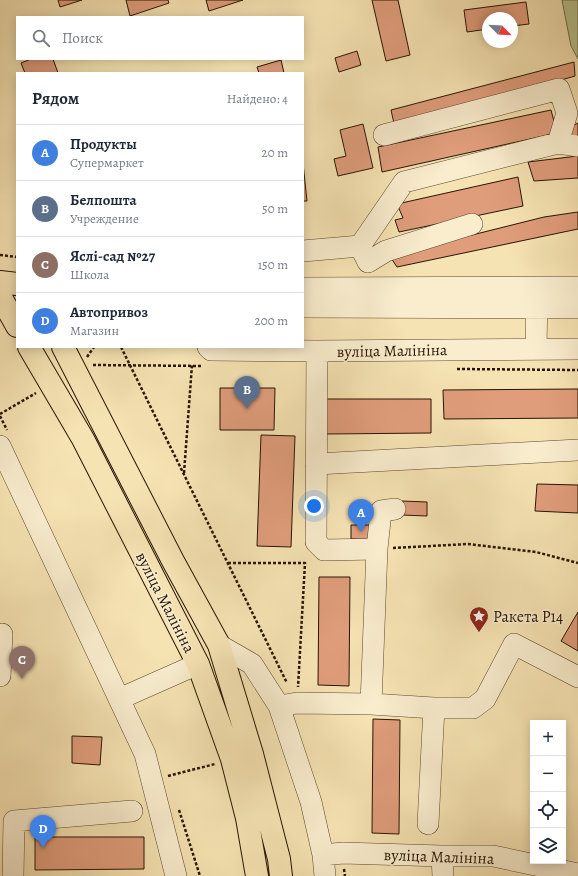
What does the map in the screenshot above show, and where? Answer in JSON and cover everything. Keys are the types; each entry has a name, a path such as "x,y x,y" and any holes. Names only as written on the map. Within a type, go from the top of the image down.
{"main road":[{"path":"16,285 4,297 16,324"},
{"name":"вуліца Малініна","path":"30,348 83,439 198,664 232,759 246,818 257,876"},
{"name":"вуліца Малініна","path":"67,354 173,561 219,645 252,754 279,859 281,876"}],"street":[{"path":"384,135 559,89 573,110 558,144"},
{"path":"360,246 404,182 558,144 578,146"},
{"path":"360,246 368,262 386,251 472,224"},
{"path":"304,251 360,246"},
{"path":"304,306 537,297 578,287"},
{"path":"304,288 537,297 578,308"},
{"path":"536,349 537,297"},
{"name":"вуліца Малініна","path":"208,356 211,350 317,351 578,349"},
{"path":"317,351 316,542 324,550 377,549"},
{"path":"0,446 145,754 176,876"},
{"path":"316,464 578,450"},
{"path":"371,704 377,549 381,511 395,509"},
{"path":"0,676 2,634"},
{"path":"288,705 371,704 434,708 473,708 485,699 514,644 578,677"},
{"name":"вуліца Малініна","path":"219,645 252,664 288,705 323,856 325,876"},
{"path":"119,699 198,664"},
{"path":"428,824 434,708"},
{"path":"13,876 14,821 132,811"},
{"name":"вуліца Малініна","path":"323,856 343,853 442,866 493,856 578,874"}],"path":[{"path":"0,255 16,257"},
{"path":"122,348 184,473 288,705"},
{"path":"67,354 83,365 131,366 192,365 208,356"},
{"path":"184,473 192,365"},
{"path":"451,369 578,370"},
{"path":"0,414 50,384"},
{"path":"377,549 468,544 536,552 578,563"}],"green space":[{"path":"562,0 578,0 578,59 571,46"}],"building":[{"path":"58,0 82,0 60,7"},
{"path":"126,0 168,0 169,3 130,16"},
{"path":"206,0 243,0 209,11"},
{"path":"372,0 398,0 410,55 386,61"},
{"path":"526,2 529,24 518,25 518,12 482,12 482,30 467,32 464,10"},
{"path":"357,51 361,65 339,72 335,58"},
{"path":"28,60 53,60 58,72 25,72 21,63"},
{"path":"281,60 284,72 259,72 257,67"},
{"path":"574,62 575,76 395,128 391,110"},
{"path":"551,110 557,133 382,172 378,147"},
{"path":"578,123 578,136 574,137 566,129"},
{"path":"363,124 373,168 338,176 334,159 346,156 340,130"},
{"path":"578,156 578,178 534,181 528,162"},
{"path":"304,172 307,201 304,201"},
{"path":"518,177 523,206 399,232 395,220 403,218 397,204"},
{"path":"578,212 578,229 397,267 391,258 460,238 544,217"},
{"path":"220,388 275,388 274,430 220,430"},
{"path":"578,389 578,418 444,419 443,390"},
{"path":"326,399 431,399 431,433 326,434"},
{"path":"261,435 295,436 291,547 257,546"},
{"path":"537,484 578,485 578,513 535,511"},
{"path":"402,501 427,502 427,516 402,515"},
{"path":"351,525 371,525 372,539 351,539"},
{"path":"319,577 350,577 349,686 318,685"},
{"path":"578,612 578,651 561,641"},
{"path":"373,719 400,720 399,834 372,833"},
{"path":"72,736 102,737 100,765 72,763"},
{"path":"35,837 144,837 144,869 35,870"}],"place":[{"name":"Белпошта","path":"247,409"},
{"name":"Продукты","path":"361,532"},
{"name":"Ракета Р14","path":"479,633"},
{"name":"Яслі-сад №27","path":"22,679"},
{"name":"Автопривоз","path":"43,848"}]}
